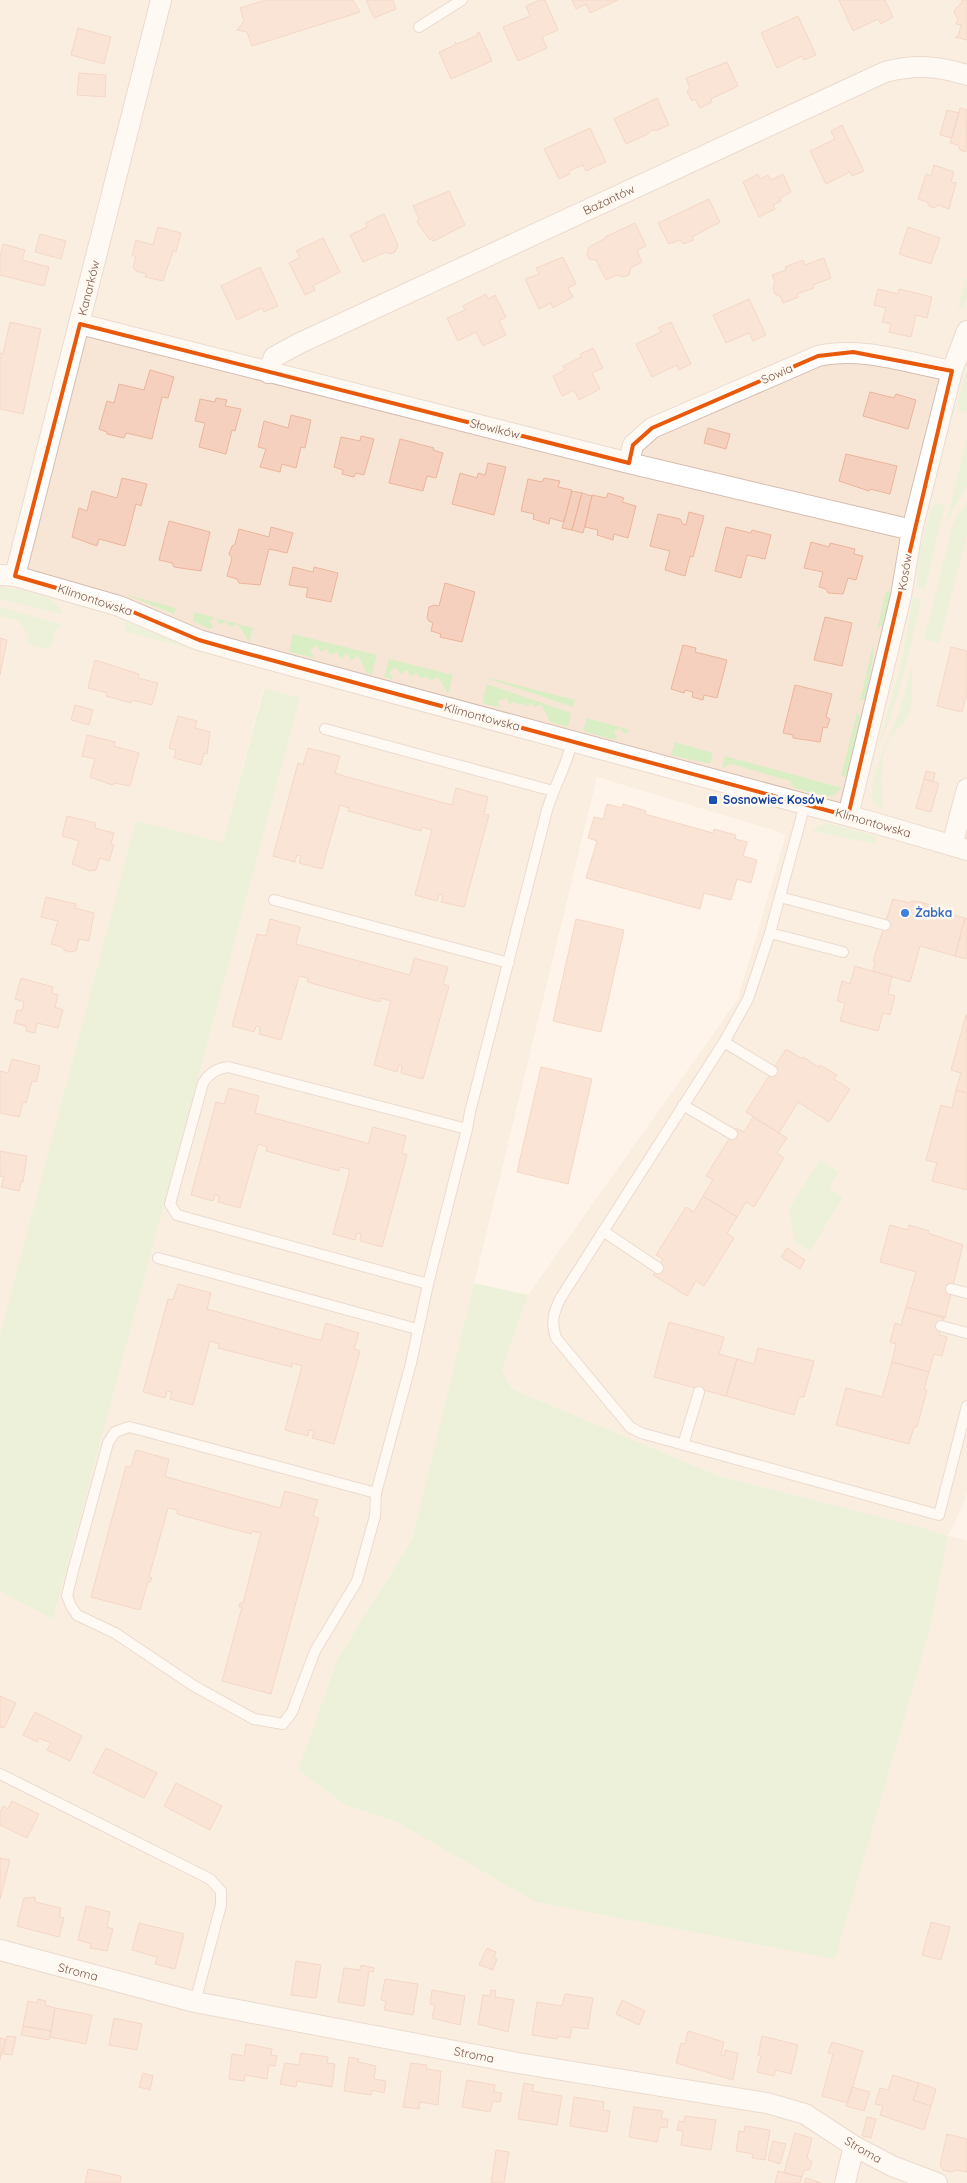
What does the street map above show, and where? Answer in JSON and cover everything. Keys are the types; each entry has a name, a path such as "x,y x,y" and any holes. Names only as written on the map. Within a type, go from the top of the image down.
{"street":[{"name":"Kanarków","path":"8,576 80,324 161,0"},
{"name":"Bażantów","path":"268,373 274,357 300,343 885,72 906,66 928,66 967,75"},
{"name":"Słowików","path":"80,324 629,463 912,530"},
{"name":"Kosów","path":"848,816 897,614 912,530 952,371 967,331"},
{"name":"Sowia","path":"629,463 633,445 652,428 818,356 853,352 952,371"},
{"name":"Klimontowska","path":"8,576 119,606 199,640 960,847"},
{"path":"960,847 967,789"},
{"name":"Stroma","path":"0,1950 195,2002 518,2063 767,2103 805,2114 854,2146 892,2166 937,2183"},
{"path":"845,2183 854,2146"}],"lane":[{"path":"419,27 462,0"},
{"path":"325,729 553,790"},
{"path":"376,1493 128,1427 114,1432 108,1443 67,1596 77,1615 115,1633 194,1686 254,1719 283,1724 292,1712 315,1651 357,1581 375,1516 376,1493 411,1363 417,1330 470,1112 553,790 569,758 572,741"},
{"path":"805,804 770,933 748,1000 724,1042 560,1299 552,1314 552,1326 556,1338 630,1427 641,1433 939,1515 967,1406"},
{"path":"780,897 885,925"},
{"path":"274,900 509,963"},
{"path":"770,933 843,952"},
{"path":"724,1042 772,1071"},
{"path":"428,1284 177,1215 170,1204 203,1083 208,1075 218,1068 228,1067 467,1129"},
{"path":"683,1105 732,1134"},
{"path":"603,1231 658,1268"},
{"path":"158,1258 417,1330"},
{"path":"951,1289 967,1293"},
{"path":"941,1326 967,1333"},
{"path":"683,1445 698,1392"},
{"path":"0,1774 210,1879 221,1891 221,1905 195,2002"}],"highlighted area":[{"path":"80,324 629,463 633,445 652,428 818,356 853,352 952,371 848,816 199,640 119,606 15,576"}],"shaded area":[{"path":"0,0 967,0 967,1492 965,1501 948,1536 967,1540 967,2183 0,2183 0,1591 53,1619 300,698 263,689 223,842 136,822 0,1334","holes":["597,777 786,834 738,999 528,1295 502,1370 512,1389 719,1476 948,1536 930,1629 835,1958 346,1805 298,1770 338,1658 412,1540"]}],"green space":[{"path":"967,276 967,299 961,310 958,305"},
{"path":"967,367 967,413 959,410 957,403"},
{"path":"967,438 967,485 946,523 966,442"},
{"path":"967,501 967,536 939,643 924,639 953,523"},
{"path":"938,503 945,505 925,588 916,586 919,555 931,508"},
{"path":"0,587 37,593 53,601 59,607 62,614 0,599"},
{"path":"886,591 892,592 884,624 877,629"},
{"path":"124,594 176,608 174,614"},
{"path":"913,597 921,599 921,601 898,693 878,747 901,665"},
{"path":"0,607 61,624 60,628 56,629 51,646 43,649 28,644 29,636 19,621 0,616"},
{"path":"194,612 253,628 249,642 238,624 230,627 226,621 220,625 216,618 210,621 213,627 210,629 193,621"},
{"path":"127,621 134,625 195,650 124,631"},
{"path":"293,634 377,655 372,674 367,673 358,656 351,660 347,654 341,658 337,652 330,655 327,649 321,652 317,646 310,650 314,658 289,652"},
{"path":"873,644 874,651 867,694 865,699 860,701"},
{"path":"389,659 453,675 448,694 438,677 430,681 427,676 421,679 416,673 410,676 407,670 400,674 396,667 389,672 393,679 384,677"},
{"path":"912,666 912,695 908,716 890,738 884,756 882,774 883,809 874,804 872,795 873,783 902,704"},
{"path":"490,679 575,700 573,707"},
{"path":"487,684 571,713 568,727 550,722 541,704 534,707 532,704 525,706 524,703 517,705 516,702 509,704 507,698 497,701 500,708 482,703"},
{"path":"264,689 300,698 53,1619 0,1591 0,1334 136,821 223,842"},
{"path":"857,713 860,717 860,722 847,777 841,776"},
{"path":"587,718 630,730 624,734 620,728 614,731 617,740 615,740 583,731"},
{"path":"675,742 713,753 710,764 671,755"},
{"path":"725,756 842,788 833,796 820,795 794,788 790,781 731,764 722,768"},
{"path":"827,823 877,836 875,844 812,831 816,827"},
{"path":"820,1160 839,1172 829,1188 843,1197 810,1251 795,1242 789,1209"},
{"path":"474,1283 528,1295 502,1370 512,1389 719,1476 948,1536 930,1629 835,1959 536,1902 397,1822 346,1805 298,1770 338,1658 412,1540"}],"building":[{"path":"266,0 353,0 360,12 252,46 247,32 237,30 244,21 240,8"},
{"path":"366,0 393,0 396,9 374,18"},
{"path":"540,0 545,0 558,30 542,37 547,48 518,61 503,27 530,16 526,6"},
{"path":"572,0 618,0 590,13 586,4 576,9"},
{"path":"839,0 885,0 893,17 881,24 878,19 853,31"},
{"path":"962,0 967,0 967,40 955,37 958,37 961,25 956,24 958,19 954,13"},
{"path":"798,16 816,55 804,60 802,56 777,68 761,33"},
{"path":"78,28 111,37 104,64 71,55"},
{"path":"479,32 492,61 451,79 439,52 455,45 455,42 457,44 478,35 477,33"},
{"path":"727,62 738,86 711,99 712,102 700,108 695,99 692,101 687,91 690,89 686,78"},
{"path":"79,73 106,75 105,97 77,95"},
{"path":"657,98 669,125 658,130 652,130 648,134 626,144 614,119"},
{"path":"960,108 967,110 966,152 960,150 958,145 950,143"},
{"path":"947,110 959,113 952,138 940,135"},
{"path":"842,125 864,171 852,176 850,172 826,184 810,151 835,139 831,131"},
{"path":"590,128 606,162 586,171 583,165 569,171 570,174 559,179 544,149"},
{"path":"934,165 954,172 951,182 956,183 949,209 938,205 935,208 929,206 927,202 918,199 926,174 931,176"},
{"path":"758,174 760,179 768,175 771,180 783,174 791,192 780,198 781,201 773,205 775,209 759,217 743,182"},
{"path":"449,191 465,225 434,241 429,239 417,222 419,218 413,206"},
{"path":"709,199 720,222 692,237 694,240 683,244 680,240 669,244 658,223"},
{"path":"384,214 398,245 395,252 390,254 386,252 363,262 350,235 367,227 365,223"},
{"path":"635,223 646,246 637,250 642,262 631,268 629,275 624,277 617,275 606,280 596,260 589,259 587,254 589,247"},
{"path":"158,227 181,233 176,252 173,251 163,281 145,277 146,274 136,271 133,267 136,257 132,255 136,240 153,245"},
{"path":"908,227 940,238 931,264 899,254"},
{"path":"40,234 66,241 61,259 35,252"},
{"path":"323,238 340,272 313,286 315,290 305,295 289,263 300,257 296,251"},
{"path":"3,244 25,250 22,260 49,267 44,286 0,275 0,257"},
{"path":"563,257 576,284 568,288 573,297 553,308 551,303 539,309 525,279 539,274 536,268"},
{"path":"824,258 831,278 813,285 814,288 797,294 799,297 783,303 780,296 775,294 773,288 775,282 772,275 786,270 785,267 803,260 805,265"},
{"path":"260,267 278,306 264,312 262,308 237,320 221,286"},
{"path":"878,289 898,294 899,289 932,297 927,318 916,315 911,337 889,332 891,324 882,322 886,308 874,305"},
{"path":"486,294 488,299 495,295 506,317 499,321 506,335 483,346 476,332 458,341 447,318 465,310 463,306"},
{"path":"749,299 766,335 753,341 749,333 726,343 713,315"},
{"path":"10,322 41,329 23,414 0,409 0,353 3,354"},
{"path":"671,322 691,364 679,370 677,365 652,377 636,344 661,332 658,328"},
{"path":"593,348 603,368 592,373 600,389 579,400 574,390 562,396 553,376 565,370 563,366 581,357 580,354"},
{"path":"150,370 174,377 168,398 162,397 152,439 126,433 124,438 107,434 107,432 99,429 107,401 114,403 119,384 144,390"},
{"path":"870,392 894,398 896,394 916,400 908,429 863,416"},
{"path":"216,398 227,400 225,406 241,409 235,431 232,430 226,454 199,447 205,423 195,421 200,399 215,402"},
{"path":"291,415 311,420 305,448 301,447 296,468 282,464 280,472 260,467 266,449 258,447 264,421 288,428"},
{"path":"708,428 730,434 726,449 704,443"},
{"path":"361,436 374,439 364,475 356,473 354,477 342,474 343,470 334,467 341,437 360,441"},
{"path":"400,439 434,448 433,450 443,453 436,478 427,476 423,491 389,483"},
{"path":"846,454 897,466 890,494 870,489 869,491 839,481"},
{"path":"488,463 506,467 494,515 452,504 460,473 477,478 478,473 485,475"},
{"path":"122,478 147,484 141,506 136,504 125,546 99,539 97,546 72,537 79,508 87,511 92,491 117,498"},
{"path":"544,478 560,481 558,487 572,490 564,522 550,518 549,524 533,519 534,514 521,511 528,479 542,482"},
{"path":"572,491 582,493 572,530 562,528"},
{"path":"582,493 592,496 583,533 572,530"},
{"path":"608,493 624,498 622,502 636,506 628,538 614,534 613,540 597,535 598,530 585,527 592,495 606,498"},
{"path":"689,512 704,516 693,557 690,556 685,576 665,570 670,551 650,546 658,514 680,519 686,525"},
{"path":"169,521 210,532 201,571 174,567 172,563 159,560"},
{"path":"271,527 293,533 287,553 269,549 260,585 239,583 237,579 227,576 232,558 229,554 232,546 235,544 239,529 269,537"},
{"path":"726,527 751,533 752,530 771,535 765,559 747,555 741,578 715,571"},
{"path":"811,542 829,547 830,543 855,549 854,554 863,556 856,580 848,578 843,594 828,593 826,589 819,587 823,572 804,568"},
{"path":"293,567 313,572 314,567 338,573 331,602 306,597 308,588 289,585"},
{"path":"445,583 475,592 462,642 440,637 441,634 431,631 433,623 427,618 429,607 439,606"},
{"path":"825,617 852,623 842,666 814,660"},
{"path":"0,638 7,640 0,675"},
{"path":"683,645 696,648 695,652 727,660 717,698 704,695 703,700 692,697 693,692 685,690 684,693 671,689"},
{"path":"951,647 967,651 967,692 962,712 937,706"},
{"path":"95,660 139,674 138,678 158,683 152,705 132,700 131,703 106,696 107,693 88,688"},
{"path":"795,685 832,694 826,717 830,719 827,728 823,727 820,742 793,738 793,735 783,733"},
{"path":"75,705 93,710 89,725 71,720"},
{"path":"178,716 197,721 195,728 210,732 207,754 204,753 201,765 174,758 176,750 169,748"},
{"path":"87,735 115,742 114,746 139,753 130,786 115,783 112,785 90,777 95,759 82,756"},
{"path":"308,748 340,756 335,773 344,776 452,805 456,788 488,797 484,814 489,815 464,907 441,902 443,895 439,894 437,901 415,895 432,830 422,827 421,831 348,811 349,808 340,805 322,869 299,863 301,856 297,855 295,862 273,856 298,763 303,765"},
{"path":"926,771 935,773 933,782 924,779"},
{"path":"924,779 939,783 931,812 916,808"},
{"path":"607,804 622,808 623,804 646,811 645,814 713,833 714,829 736,835 735,839 747,842 743,856 757,860 751,883 737,879 731,900 704,893 700,909 586,878 597,841 588,838 594,817 603,819"},
{"path":"67,816 96,823 95,828 114,833 111,844 114,845 109,861 100,858 96,870 90,871 72,864 79,841 62,836"},
{"path":"46,897 76,904 75,908 94,913 89,941 79,939 76,951 69,952 62,947 51,944 58,921 41,917"},
{"path":"893,899 910,903 911,901 920,902 943,909 942,912 965,918 955,956 920,946 910,982 873,971 875,962 873,961"},
{"path":"965,918 967,919 967,959 955,956"},
{"path":"270,919 300,927 296,944 410,975 414,958 448,967 443,984 449,986 423,1079 401,1073 402,1066 399,1065 397,1072 374,1065 391,1001 381,998 380,1002 307,982 308,978 299,976 281,1040 259,1034 260,1027 256,1026 254,1032 232,1026 257,934 266,936"},
{"path":"576,919 624,930 601,1032 553,1021"},
{"path":"855,966 892,977 888,994 895,996 890,1015 883,1013 878,1031 840,1021 845,1003 837,1001 842,981 850,984"},
{"path":"21,978 53,987 52,993 58,995 55,1007 63,1010 58,1028 37,1023 35,1033 26,1031 26,1026 14,1023 17,1010 22,1011 24,1002 15,999"},
{"path":"966,1015 967,1093 956,1090 961,1073 951,1070"},
{"path":"786,1049 837,1075 834,1079 850,1089 829,1122 798,1102 779,1133 746,1112"},
{"path":"12,1059 40,1066 36,1082 32,1081 26,1103 23,1102 19,1117 0,1113 0,1071 8,1073"},
{"path":"541,1067 592,1079 568,1184 517,1172"},
{"path":"229,1088 259,1096 255,1113 368,1144 373,1127 406,1136 402,1153 407,1155 382,1247 360,1241 361,1234 357,1233 355,1240 333,1234 349,1169 340,1167 339,1171 266,1151 267,1147 258,1144 240,1208 218,1202 219,1196 215,1195 213,1201 191,1195 216,1102 224,1104"},
{"path":"956,1090 967,1093 967,1190 932,1181 937,1163 926,1160 941,1105 952,1108"},
{"path":"753,1117 787,1138 777,1153 784,1158 754,1207 746,1202 737,1217 703,1196 713,1180 706,1176 736,1128 744,1132"},
{"path":"0,1151 27,1156 23,1182 21,1182 19,1191 1,1187 4,1177 0,1176"},
{"path":"703,1196 737,1217 727,1233 734,1238 704,1286 696,1281 687,1296 653,1275 663,1259 656,1255 686,1207 694,1212"},
{"path":"890,1225 908,1230 909,1225 963,1245 945,1318 906,1307 916,1272 880,1262"},
{"path":"787,1248 805,1260 800,1269 781,1257"},
{"path":"178,1284 211,1293 207,1309 315,1339 321,1340 326,1323 359,1333 354,1349 360,1351 334,1444 312,1438 314,1431 309,1430 308,1436 285,1430 302,1366 292,1363 292,1367 218,1348 219,1344 210,1341 193,1405 170,1399 172,1392 167,1391 165,1398 143,1392 168,1299 173,1300"},
{"path":"906,1307 944,1317 939,1335 947,1337 942,1356 934,1354 929,1372 892,1362 896,1344 890,1342 895,1323 901,1325"},
{"path":"669,1322 724,1337 719,1354 737,1359 726,1396 654,1377"},
{"path":"758,1348 814,1361 804,1397 799,1397 794,1415 726,1396 737,1359 754,1364"},
{"path":"892,1362 929,1372 924,1389 927,1390 917,1427 914,1427 909,1444 836,1425 846,1388 882,1397"},
{"path":"136,1450 169,1459 165,1476 170,1478 280,1508 285,1491 318,1500 313,1516 319,1518 271,1694 222,1681 242,1607 239,1607 240,1603 243,1603 261,1533 252,1531 251,1534 177,1514 178,1510 168,1508 149,1577 152,1578 148,1582 140,1610 91,1597 126,1466 131,1467"},
{"path":"0,1696 16,1703 4,1728 0,1727"},
{"path":"35,1712 82,1736 70,1761 47,1750 51,1743 39,1738 37,1742 23,1735"},
{"path":"106,1748 157,1773 144,1798 93,1773"},
{"path":"176,1783 222,1806 210,1830 164,1806"},
{"path":"12,1801 39,1814 27,1838 0,1825 0,1813 3,1806 8,1809"},
{"path":"0,1858 10,1860 0,1899"},
{"path":"35,1897 35,1902 61,1908 59,1917 64,1918 59,1937 17,1926 24,1898"},
{"path":"86,1906 110,1912 107,1927 113,1929 107,1951 90,1948 91,1944 78,1940"},
{"path":"931,1922 950,1927 941,1960 922,1955"},
{"path":"139,1923 184,1934 175,1969 155,1964 157,1957 132,1950"},
{"path":"487,1948 496,1952 494,1958 497,1959 493,1970 479,1965"},
{"path":"296,1961 321,1965 316,1998 291,1995"},
{"path":"361,1965 374,1968 373,1972 369,1971 364,2006 338,2002 344,1968 360,1970"},
{"path":"385,1979 418,1984 413,2015 384,2010 386,2001 381,2000"},
{"path":"432,1990 465,1996 460,2025 432,2018 435,2005 430,2004"},
{"path":"491,1990 496,1991 495,1997 514,2000 508,2032 478,2024 483,1995 490,1996"},
{"path":"565,1994 593,1998 588,2029 572,2027 570,2038 557,2036 557,2039 532,2035 537,2002 562,2006"},
{"path":"38,1999 46,2001 45,2005 55,2008 51,2031 23,2026 28,2001 37,2003"},
{"path":"622,2000 645,2011 639,2025 616,2014"},
{"path":"55,2008 92,2015 86,2044 50,2037"},
{"path":"114,2018 142,2024 137,2050 109,2045"},
{"path":"23,2026 51,2031 49,2040 21,2035"},
{"path":"688,2031 724,2042 721,2055 724,2056 725,2050 738,2053 733,2080 676,2063 681,2043 685,2044"},
{"path":"7,2036 16,2037 12,2055 3,2054"},
{"path":"762,2036 798,2045 791,2074 776,2070 774,2076 757,2072 761,2056 758,2055"},
{"path":"0,2038 5,2039 0,2060"},
{"path":"832,2042 863,2051 848,2103 822,2096 833,2054 828,2053"},
{"path":"246,2044 272,2049 271,2055 277,2056 275,2066 269,2065 267,2079 245,2075 244,2081 229,2079 232,2054 244,2056"},
{"path":"301,2053 328,2057 327,2063 335,2064 332,2087 297,2081 296,2087 280,2084 285,2063 299,2065"},
{"path":"349,2057 359,2059 358,2062 376,2066 374,2079 386,2081 384,2093 372,2090 371,2095 344,2091"},
{"path":"411,2063 427,2065 426,2069 441,2071 438,2105 420,2102 419,2109 403,2107"},
{"path":"143,2073 153,2076 150,2090 139,2087"},
{"path":"893,2075 919,2083 913,2100 931,2106 924,2130 880,2115 883,2106 875,2104 880,2088 888,2090"},
{"path":"467,2080 495,2085 494,2092 502,2093 500,2102 493,2101 490,2112 462,2107"},
{"path":"524,2083 534,2085 532,2091 562,2096 557,2125 518,2119"},
{"path":"919,2083 936,2089 931,2106 913,2100"},
{"path":"852,2087 870,2092 864,2111 846,2106"},
{"path":"574,2097 604,2102 603,2110 610,2111 607,2132 570,2126"},
{"path":"634,2107 663,2111 661,2118 668,2119 667,2128 660,2127 657,2142 629,2137"},
{"path":"685,2116 716,2120 711,2150 681,2145 683,2131 677,2130 679,2121 684,2122"},
{"path":"867,2117 876,2119 871,2138 862,2136"},
{"path":"745,2126 770,2130 765,2160 752,2158 753,2154 736,2151 739,2131 744,2132"},
{"path":"795,2133 812,2138 807,2158 812,2162 809,2170 804,2170 802,2177 784,2173"},
{"path":"947,2134 967,2139 967,2172 943,2170 940,2165"},
{"path":"773,2141 786,2144 780,2164 768,2160"},
{"path":"496,2150 509,2152 504,2183 491,2183"},
{"path":"88,2169 121,2176 120,2183 85,2183"},
{"path":"778,2171 802,2177 800,2183 775,2183"},
{"path":"806,2178 822,2183 804,2183"}],"place":[{"name":"Sosnowiec Kosów","path":"713,800"},
{"name":"Żabka","path":"905,913"}]}
